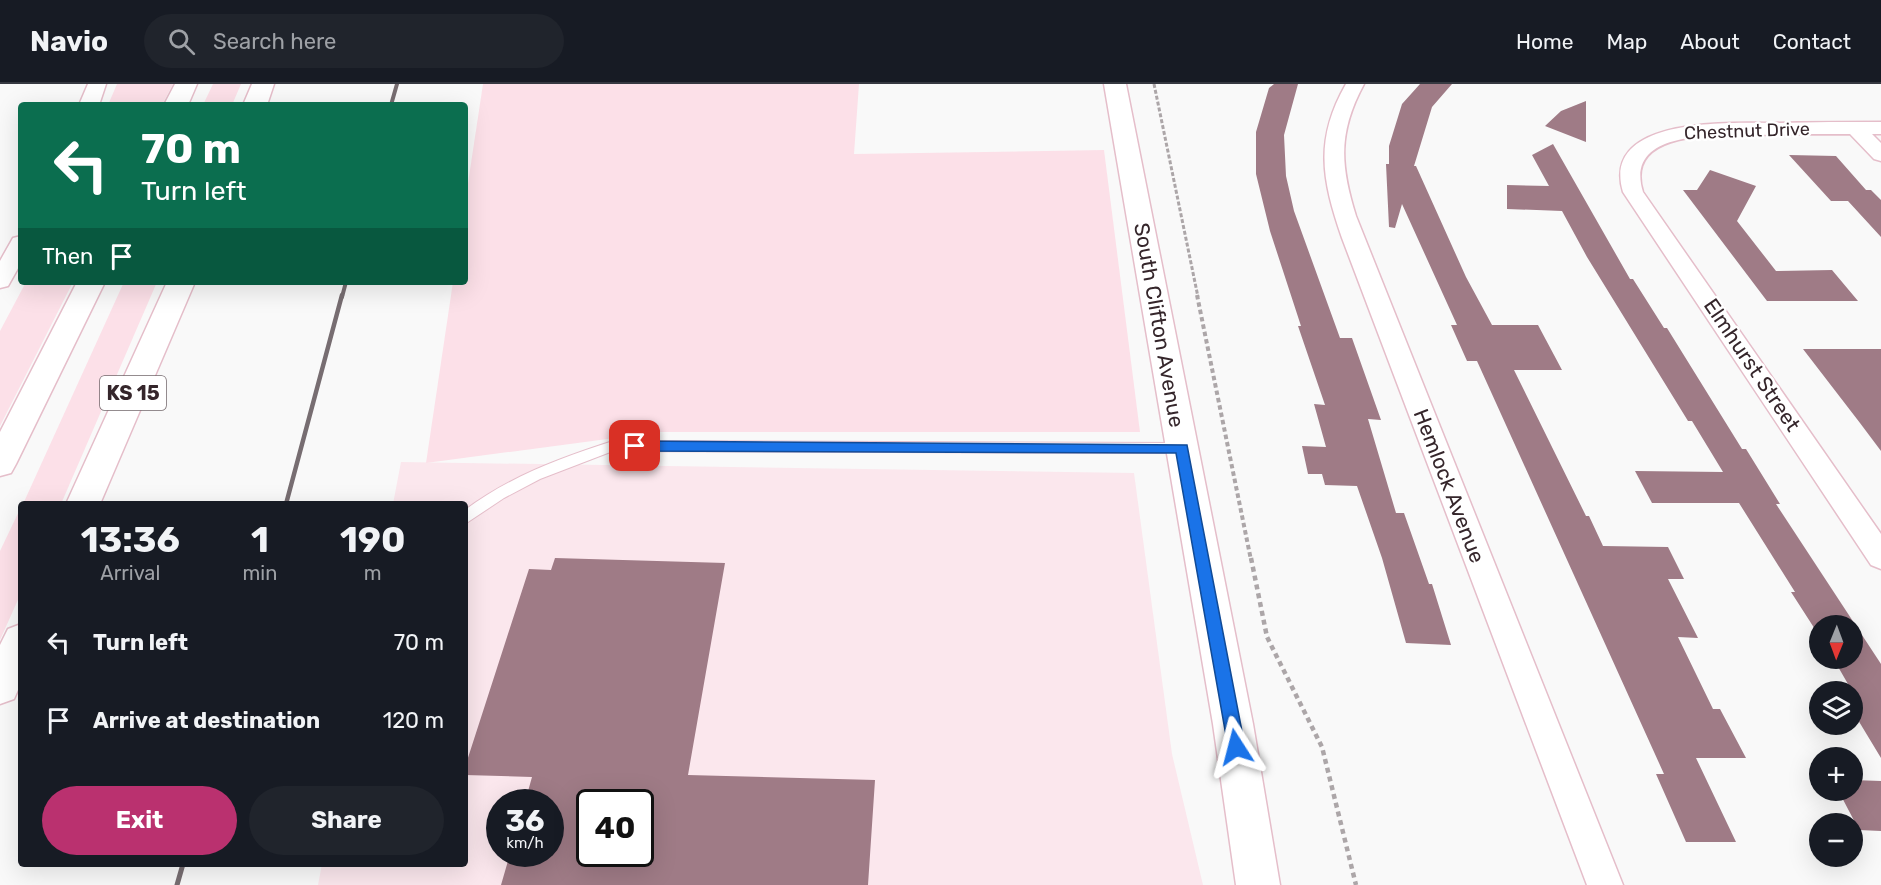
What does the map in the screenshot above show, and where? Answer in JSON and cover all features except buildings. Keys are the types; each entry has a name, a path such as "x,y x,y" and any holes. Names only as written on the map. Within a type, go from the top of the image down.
{"street":[{"path":"90,102 97,84"},
{"path":"177,102 186,84"},
{"path":"256,102 263,84"},
{"name":"South Clifton Avenue","path":"1115,84 1233,724 1258,885"},
{"name":"Hemlock Avenue","path":"1355,84 1341,108 1331,140 1338,191 1362,261 1605,885"},
{"path":"1855,128 1881,155"},
{"name":"Chestnut Drive","path":"1629,171 1640,153 1657,141 1679,133 1709,129 1881,128"},
{"name":"Elmhurst Street","path":"1629,171 1629,184 1633,192 1881,557"},
{"path":"0,280 18,248"},
{"path":"0,464 90,285"},
{"name":"KS 15","path":"84,501 180,285"},
{"path":"0,687 18,647"}],"lane":[{"path":"468,516 502,490 566,461 612,446 1182,448"}],"path":[{"path":"1154,84 1267,636 1322,747 1356,885"}],"shaded area":[{"path":"117,84 173,84 164,102 109,102"},
{"path":"213,84 241,84 233,102 204,102"},
{"path":"483,84 859,84 854,154 1104,150 1140,432 660,432 426,463 453,285 468,285 468,183"},
{"path":"24,285 71,285 0,426 0,331"},
{"path":"123,285 156,285 62,501 24,501"},
{"path":"401,462 1134,473 1172,754 1203,885 318,885 321,867 468,867 468,501 394,501"},
{"path":"18,513 18,600 0,640 0,551"}],"railway":[{"path":"392,102 397,84"},
{"path":"342,297 345,285"},
{"path":"287,501 342,295"},
{"path":"177,885 182,867"}],"route":[{"path":"635,446 1182,448 1236,747"}]}
